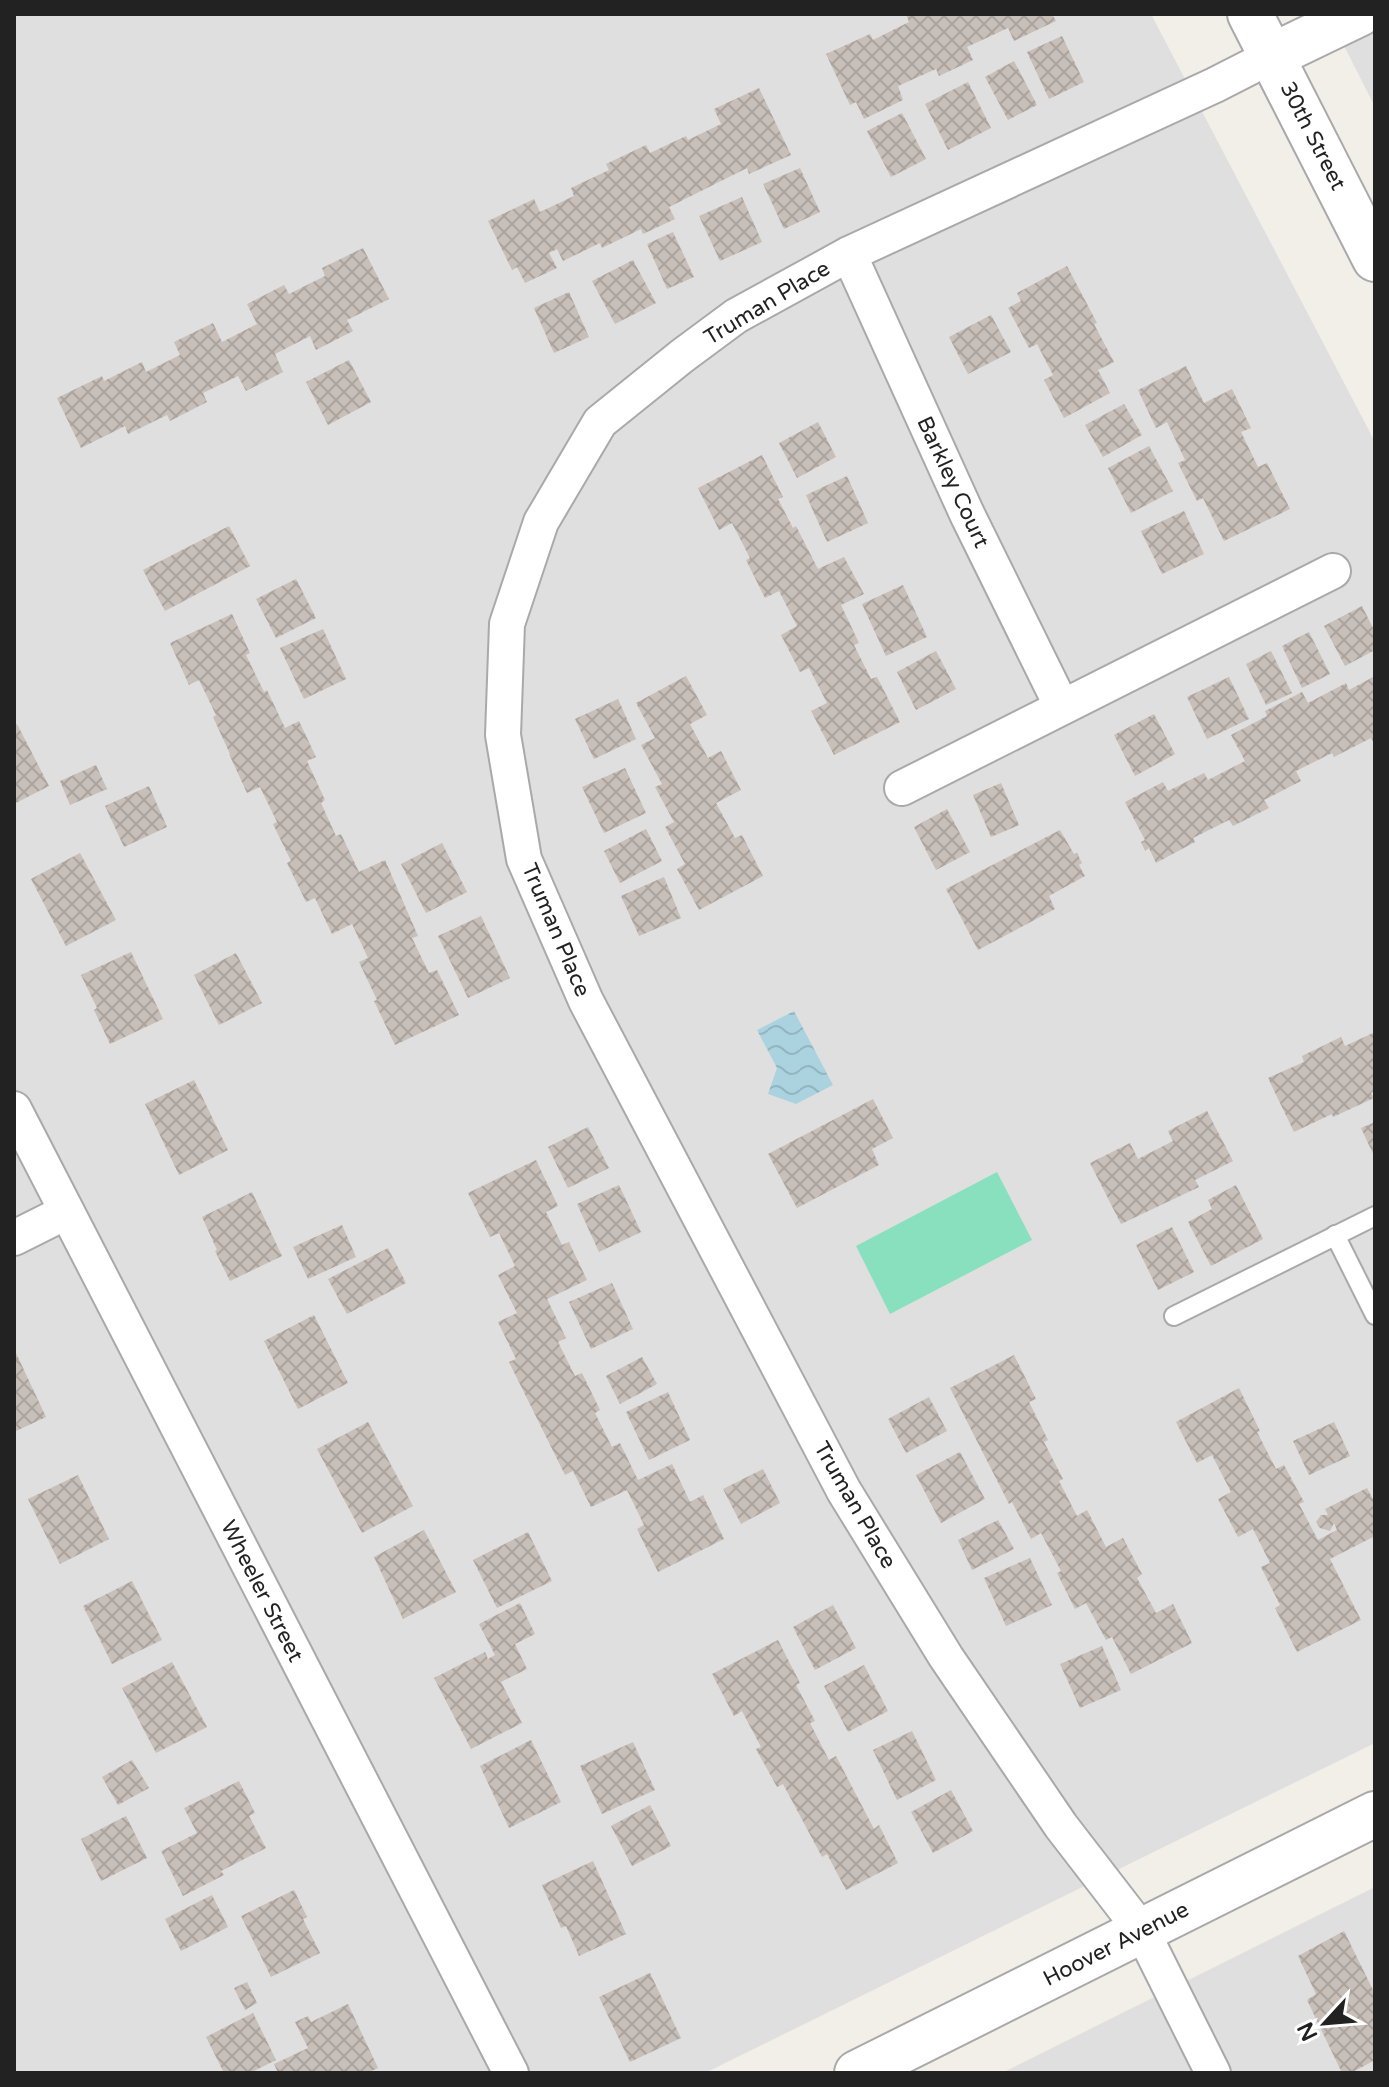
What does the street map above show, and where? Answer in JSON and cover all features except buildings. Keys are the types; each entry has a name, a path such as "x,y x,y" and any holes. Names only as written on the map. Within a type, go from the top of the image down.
{"street":[{"name":"30th Street","path":"1250,14 1375,259"},
{"path":"1272,56 1359,14"},
{"name":"Truman Place","path":"1213,2073 1142,1931 1061,1826 946,1657 844,1491 586,1001 524,859 503,735 507,624 541,522 600,422 736,316 849,254 1272,56"},
{"name":"Barkley Court","path":"849,254 967,514 1062,707"},
{"path":"902,788 1333,571"},
{"name":"Wheeler Street","path":"14,1109 511,2073"},
{"path":"14,1238 66,1212"},
{"name":"Hoover Avenue","path":"857,2073 1375,1814"}],"lane":[{"path":"1174,1316 1375,1216"},
{"path":"1335,1235 1375,1315"}],"shaded area":[{"path":"14,14 1151,14 1375,442 1375,1743 705,2073 14,2073"},
{"path":"1328,14 1375,14 1375,107"},
{"path":"1375,1887 1375,2073 1002,2073"}],"green space":[{"path":"997,1172 1032,1240 890,1314 856,1246"}],"water":[{"path":"794,1011 833,1085 796,1104 768,1094 777,1068 757,1030"}]}
